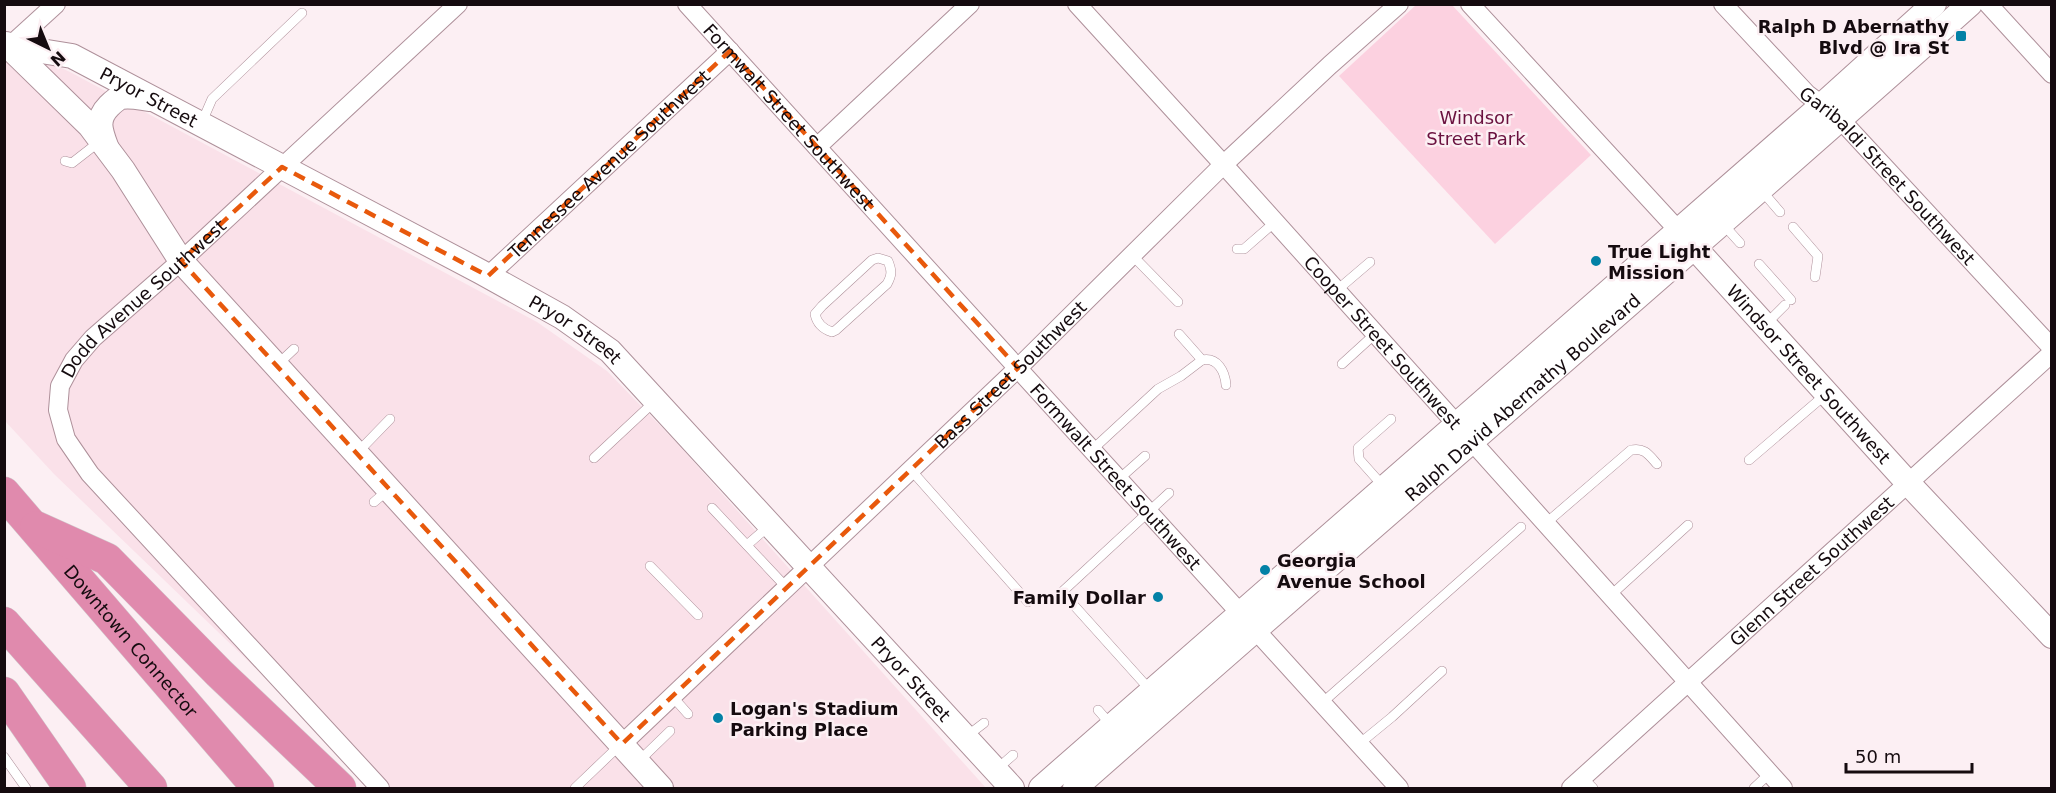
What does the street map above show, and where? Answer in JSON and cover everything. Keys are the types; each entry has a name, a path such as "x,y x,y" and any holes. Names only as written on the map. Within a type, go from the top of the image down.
{"highway":[{"name":"Downtown Connector","path":"4,493 36,527 258,789"},
{"path":"36,527 107,559 219,673 340,789"},
{"path":"4,623 151,789"},
{"path":"4,693 70,789"}],"main road":[{"name":"Ralph David Abernathy Boulevard","path":"1075,789 1384,487 1463,433 1695,248 1760,189 1934,4"},
{"name":"Ralph David Abernathy Boulevard","path":"1041,789 1105,718 1151,691 1248,621 1463,433 1678,230 1970,4"},
{"name":"Pryor Street","path":"8,44 72,56 488,276 562,317 610,351 965,738 1004,763 1012,789"},
{"path":"8,44 90,126 123,170 181,261 356,454 381,496 622,744 662,789"},
{"path":"104,145 100,120 107,108 121,98 132,96 156,100"},
{"name":"Windsor Street Southwest","path":"1678,230 1908,483 2052,636"}],"street":[{"path":"8,44 56,4"},
{"name":"Dodd Avenue Southwest","path":"380,789 90,474 66,439 58,410 60,386 74,360 93,338 181,261 458,4"},
{"name":"Formwalt Street Southwest","path":"687,4 817,147 897,253 1018,368 1399,789"},
{"path":"817,147 970,4"},
{"name":"Cooper Street Southwest","path":"1077,4 1783,789"},
{"name":"Bass Street Southwest","path":"622,744 1018,368 1223,165 1399,4"},
{"name":"Windsor Street Southwest","path":"1470,4 1678,230"},
{"name":"Garibaldi Street Southwest","path":"1724,4 1807,94 1830,112 2052,348"},
{"path":"1989,4 2052,74"},
{"name":"Tennessee Avenue Southwest","path":"488,276 730,51"},
{"name":"Glenn Street Southwest","path":"1582,785 1687,683 2052,353"}],"lane":[{"path":"202,124 212,99 302,14"},
{"path":"65,161 72,162 104,145"},
{"path":"1760,189 1780,212"},
{"path":"1237,249 1244,249 1275,222"},
{"path":"1722,223 1740,243"},
{"path":"1793,227 1818,256 1815,277"},
{"path":"897,253 887,284 836,330 832,332 824,330 816,320 815,314 822,306 872,260 897,253"},
{"path":"1132,255 1178,302"},
{"path":"1336,291 1370,262"},
{"path":"1759,264 1788,302 1765,325"},
{"path":"1179,334 1202,360"},
{"path":"1341,364 1375,334"},
{"path":"276,366 294,349"},
{"path":"1092,450 1158,388 1202,360 1209,359 1216,362 1225,376 1226,385"},
{"path":"1749,460 1827,393"},
{"path":"594,458 656,401"},
{"path":"356,454 390,419"},
{"path":"1384,487 1359,459 1358,448 1391,419"},
{"path":"1545,524 1631,450 1639,448 1647,452 1657,464"},
{"path":"1119,479 1145,456"},
{"path":"911,470 1028,602"},
{"path":"1151,691 1062,592 1169,493"},
{"path":"712,508 787,588"},
{"path":"747,545 770,525"},
{"path":"1610,596 1688,525"},
{"path":"1322,703 1521,527"},
{"path":"650,566 698,615"},
{"path":"1359,744 1442,671"},
{"path":"672,696 688,714"},
{"path":"965,738 984,723"},
{"path":"638,762 670,731"},
{"path":"575,789 622,744"},
{"path":"4,757 26,789"},
{"path":"1754,789 1769,774"}],"highlighted area":[{"path":"730,51 1018,368 622,744 181,261 282,167 488,276"}],"shaded area":[{"path":"5,42 70,72 537,322 607,371 674,440 986,788 380,788 54,474 5,421"}],"green space":[{"name":"Windsor Street Park","path":"1416,5 1452,5 1591,155 1495,244 1339,76"}],"place":[{"name":"Ralph D Abernathy Blvd @ Ira St","path":"1961,36"},
{"name":"True Light Mission","path":"1596,261"},
{"name":"Georgia Avenue School","path":"1265,570"},
{"name":"Family Dollar","path":"1158,597"},
{"name":"Logan's Stadium Parking Place","path":"718,718"}]}
